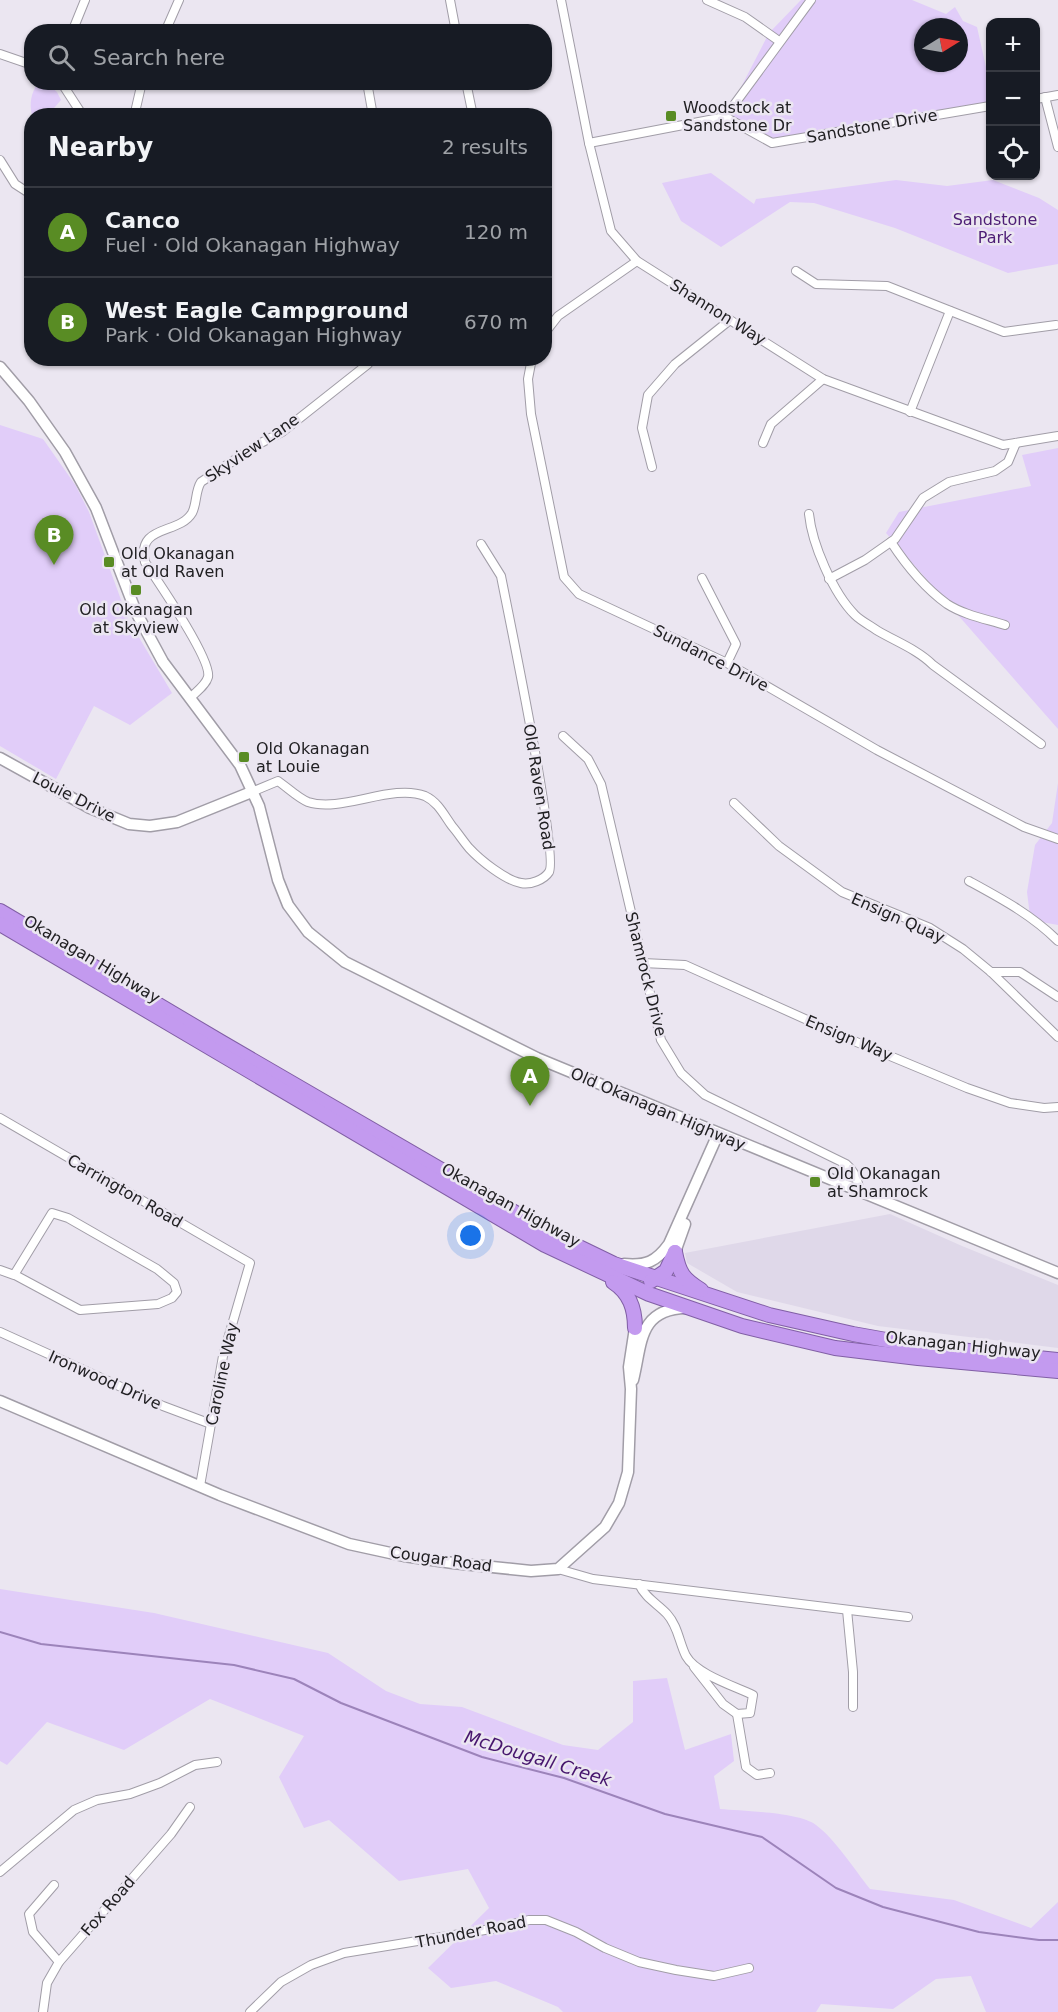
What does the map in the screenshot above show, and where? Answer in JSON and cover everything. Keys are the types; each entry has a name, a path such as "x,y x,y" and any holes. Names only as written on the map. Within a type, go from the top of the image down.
{"highway":[{"name":"Okanagan Highway","path":"0,911 550,1233 614,1264 769,1315 853,1334 920,1346 1058,1360"},
{"name":"Okanagan Highway","path":"0,924 545,1245 650,1294 742,1326 835,1348 1058,1371"},
{"path":"586,1266 613,1268 642,1281 650,1282 666,1272 675,1252"},
{"path":"675,1252 680,1273 715,1299"},
{"path":"586,1266 620,1287 627,1294 631,1302 635,1328"},
{"path":"635,1328 650,1294 664,1291 690,1300 715,1299"}],"street":[{"path":"75,24 85,0"},
{"path":"168,24 179,0"},
{"path":"450,0 454,24"},
{"name":"Shannon Way","path":"561,0 589,143 611,231 637,261 823,379 1003,445 1058,436"},
{"path":"707,0 745,17 779,41"},
{"path":"589,143 724,117 811,0"},
{"path":"0,54 24,62"},
{"path":"66,90 78,108"},
{"path":"136,108 140,90"},
{"path":"368,90 372,108"},
{"path":"468,90 471,108"},
{"path":"1040,98 1058,95"},
{"path":"1045,97 1058,147"},
{"name":"Sandstone Drive","path":"724,117 772,143 986,107"},
{"path":"0,160 15,184 24,190"},
{"path":"552,323 558,316 637,261"},
{"path":"796,271 816,284 887,286 1004,332 1056,325"},
{"path":"910,411 950,311"},
{"path":"652,467 642,428 648,395 675,364 730,320"},
{"name":"Skyview Lane","path":"190,698 206,682 208,670 189,632 145,562 143,554 145,546 158,531 180,524 192,513 201,482 257,445 282,432 365,366"},
{"name":"Sundance Drive","path":"530,366 528,379 531,414 564,577 579,594 727,663 877,750 1024,827 1058,839"},
{"name":"Old Okanagan Highway","path":"0,367 29,401 65,452 96,508 136,612 163,662 240,765 254,791 278,880 288,905 308,932 345,962 537,1058 1058,1273"},
{"path":"763,443 771,424 823,379"},
{"path":"829,579 865,560 895,539 923,498 949,482 995,471 1008,462 1016,443"},
{"path":"810,514 811,530 829,579 855,615 925,657 1041,744"},
{"path":"891,542 917,577 948,604 965,613 1005,625"},
{"name":"Old Raven Road","path":"254,791 278,781 305,800 321,805 398,794 424,796 436,802 469,848 507,878 523,884 539,881 549,872 551,862 545,812 501,576 481,544"},
{"path":"702,578 736,644 727,663"},
{"name":"Shamrock Drive","path":"563,736 588,759 601,784 661,1040 681,1073 705,1095 846,1164 856,1175 859,1192"},
{"name":"Louie Drive","path":"0,758 90,808 129,824 150,826 177,822 254,791"},
{"name":"Ensign Quay","path":"734,803 779,846 842,892 930,928 963,949 991,972 1058,1038"},
{"path":"969,881 1023,911 1058,941"},
{"name":"Ensign Way","path":"643,963 685,965 854,1041 967,1088 1010,1103 1044,1108 1058,1107"},
{"path":"991,972 1020,972 1058,997"},
{"name":"Carrington Road","path":"0,1118 250,1263"},
{"path":"614,1264 636,1265 653,1261 661,1255 669,1244 691,1198 718,1134"},
{"path":"675,1252 691,1198"},
{"path":"0,1270 14,1275 52,1213 68,1218 157,1269 174,1283 177,1292 172,1298 158,1304 80,1310 15,1275"},
{"name":"Caroline Way","path":"200,1486 223,1356 250,1263"},
{"path":"631,1389 640,1343 647,1326 660,1313 676,1308 687,1308"},
{"path":"558,1569 605,1527 619,1503 628,1472 631,1389 629,1367 635,1328"},
{"name":"Ironwood Drive","path":"0,1332 163,1406 211,1424"},
{"name":"Cougar Road","path":"0,1401 200,1486 350,1544 404,1556 453,1563 531,1570 558,1569 594,1579 908,1617"},
{"path":"639,1584 642,1592 674,1623 686,1655 693,1666 723,1704 737,1714 750,1713 753,1695 693,1666"},
{"path":"847,1610 854,1672 853,1707"},
{"path":"737,1714 746,1767 757,1775 770,1773"},
{"path":"0,1872 74,1810 97,1800 130,1794 160,1783 195,1765 217,1762"},
{"name":"Fox Road","path":"43,2012 46,1983 58,1962 171,1834 190,1806"},
{"path":"54,1885 29,1914 33,1932 58,1962"},
{"name":"Thunder Road","path":"250,2012 281,1982 311,1965 344,1953 410,1944 529,1920 546,1920 639,1962 714,1976 749,1968"}],"shaded area":[{"path":"890,1214 1058,1285 1058,1348 878,1326 737,1292 687,1263 685,1253"}],"green space":[{"path":"801,0 912,0 946,14 955,7 961,18 914,18 914,72 968,72 968,23 977,27 986,67 986,108 779,141 724,120 769,33"},
{"path":"55,90 61,100 54,108 31,108 34,91"},
{"name":"Sandstone Park","path":"711,173 754,204 756,199 896,180 947,186 993,180 1039,198 1058,210 1058,264 1008,273 895,228 814,203 790,202 721,247 681,221 662,183"},
{"path":"0,425 43,439 76,486 89,512 128,619 172,693 130,725 94,706 56,779 0,746"},
{"path":"1058,448 1058,729 886,533 899,512 1031,486 1022,455"},
{"path":"1058,783 1058,925 1036,921 1030,916 1027,892 1035,845 1052,823"},
{"path":"0,1589 154,1613 328,1653 386,1691 420,1704 462,1707 563,1745 598,1750 633,1722 633,1681 667,1678 685,1750 731,1734 734,1761 714,1776 720,1809 797,1817 816,1825 830,1838 870,1889 954,1900 1031,1928 1058,1902 1058,2012 986,2012 971,1976 936,1979 893,2009 821,2004 816,2012 563,2012 558,2007 496,1981 451,1988 428,1968 489,1908 468,1869 399,1881 329,1820 304,1828 279,1777 304,1736 210,1699 124,1750 47,1722 7,1765 0,1761"}],"waterway":[{"name":"McDougall Creek","path":"0,1632 41,1644 234,1665 294,1679 341,1703 482,1757 564,1778 665,1814 762,1837 836,1888 883,1907 979,1932 1039,1940 1058,1940"}],"place":[{"name":"Woodstock at Sandstone Dr","path":"671,116"},
{"name":"Old Okanagan at Old Raven","path":"109,562"},
{"name":"West Eagle Campground","path":"54,565"},
{"name":"Old Okanagan at Skyview","path":"136,590"},
{"name":"Old Okanagan at Louie","path":"244,757"},
{"name":"Canco","path":"530,1106"},
{"name":"Old Okanagan at Shamrock","path":"815,1182"}]}
